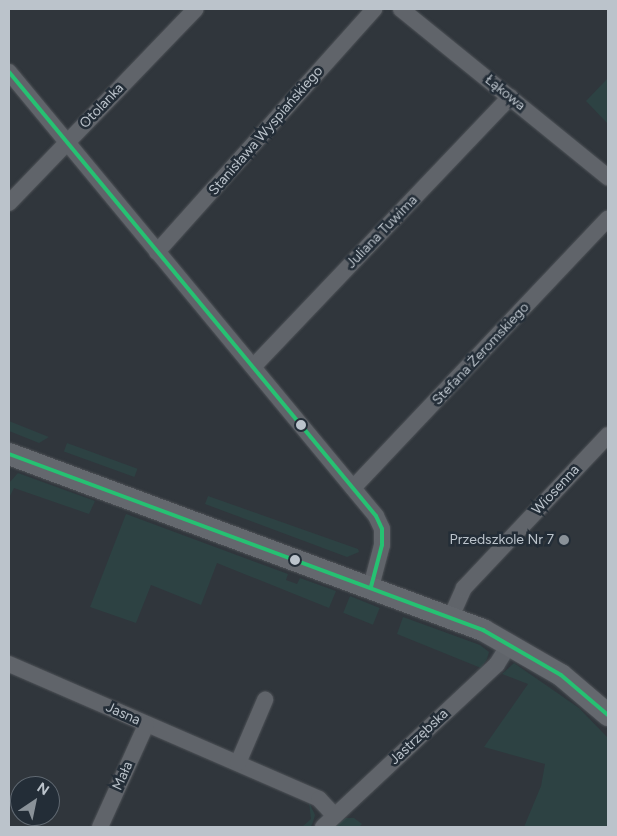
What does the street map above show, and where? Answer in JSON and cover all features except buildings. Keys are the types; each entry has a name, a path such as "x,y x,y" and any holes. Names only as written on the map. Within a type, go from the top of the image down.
{"main road":[{"path":"10,458 451,617 510,643 561,675 608,715"}],"street":[{"name":"Otolanka","path":"9,203 196,9"},
{"name":"Stanisława Wyspiańskiego","path":"157,252 374,9"},
{"name":"Łąkowa","path":"401,9 608,177"},
{"path":"9,72 376,516 382,529 380,562 371,587"},
{"name":"Juliana Tuwima","path":"253,367 510,97"},
{"name":"Stefana Żeromskiego","path":"353,488 608,218"},
{"name":"Wiosenna","path":"451,617 464,588 608,435"},
{"name":"Jastrzębska","path":"329,822 496,664 510,643"},
{"name":"Jasna","path":"9,664 319,799 329,822"},
{"path":"238,763 265,700"},
{"name":"Mała","path":"100,827 146,725"}],"green space":[{"path":"608,78 608,124 586,101"},
{"path":"9,421 49,437 39,443 9,431"},
{"path":"67,443 137,469 134,477 64,451"},
{"path":"18,473 95,501 89,514 14,488 9,498 9,483"},
{"path":"208,496 358,549 359,552 347,557 205,504"},
{"path":"126,514 288,574 286,580 297,584 300,578 336,591 329,608 217,563 201,605 151,585 136,623 90,607"},
{"path":"350,596 380,608 373,625 343,613"},
{"path":"403,617 480,645 489,652 487,659 481,668 397,634"},
{"path":"514,663 579,708 608,738 608,827 524,827 541,786 545,764 484,747 528,684 502,674"},
{"path":"309,802 315,815 311,827 302,827 311,819"},
{"path":"345,818 354,818 362,824 359,827 335,827"}],"transit line":[{"path":"9,72 376,516 382,529 382,545 371,587"},
{"path":"9,454 483,630 561,675 608,715"}],"place":[{"name":"Przedszkole Nr 7","path":"564,540"}]}
